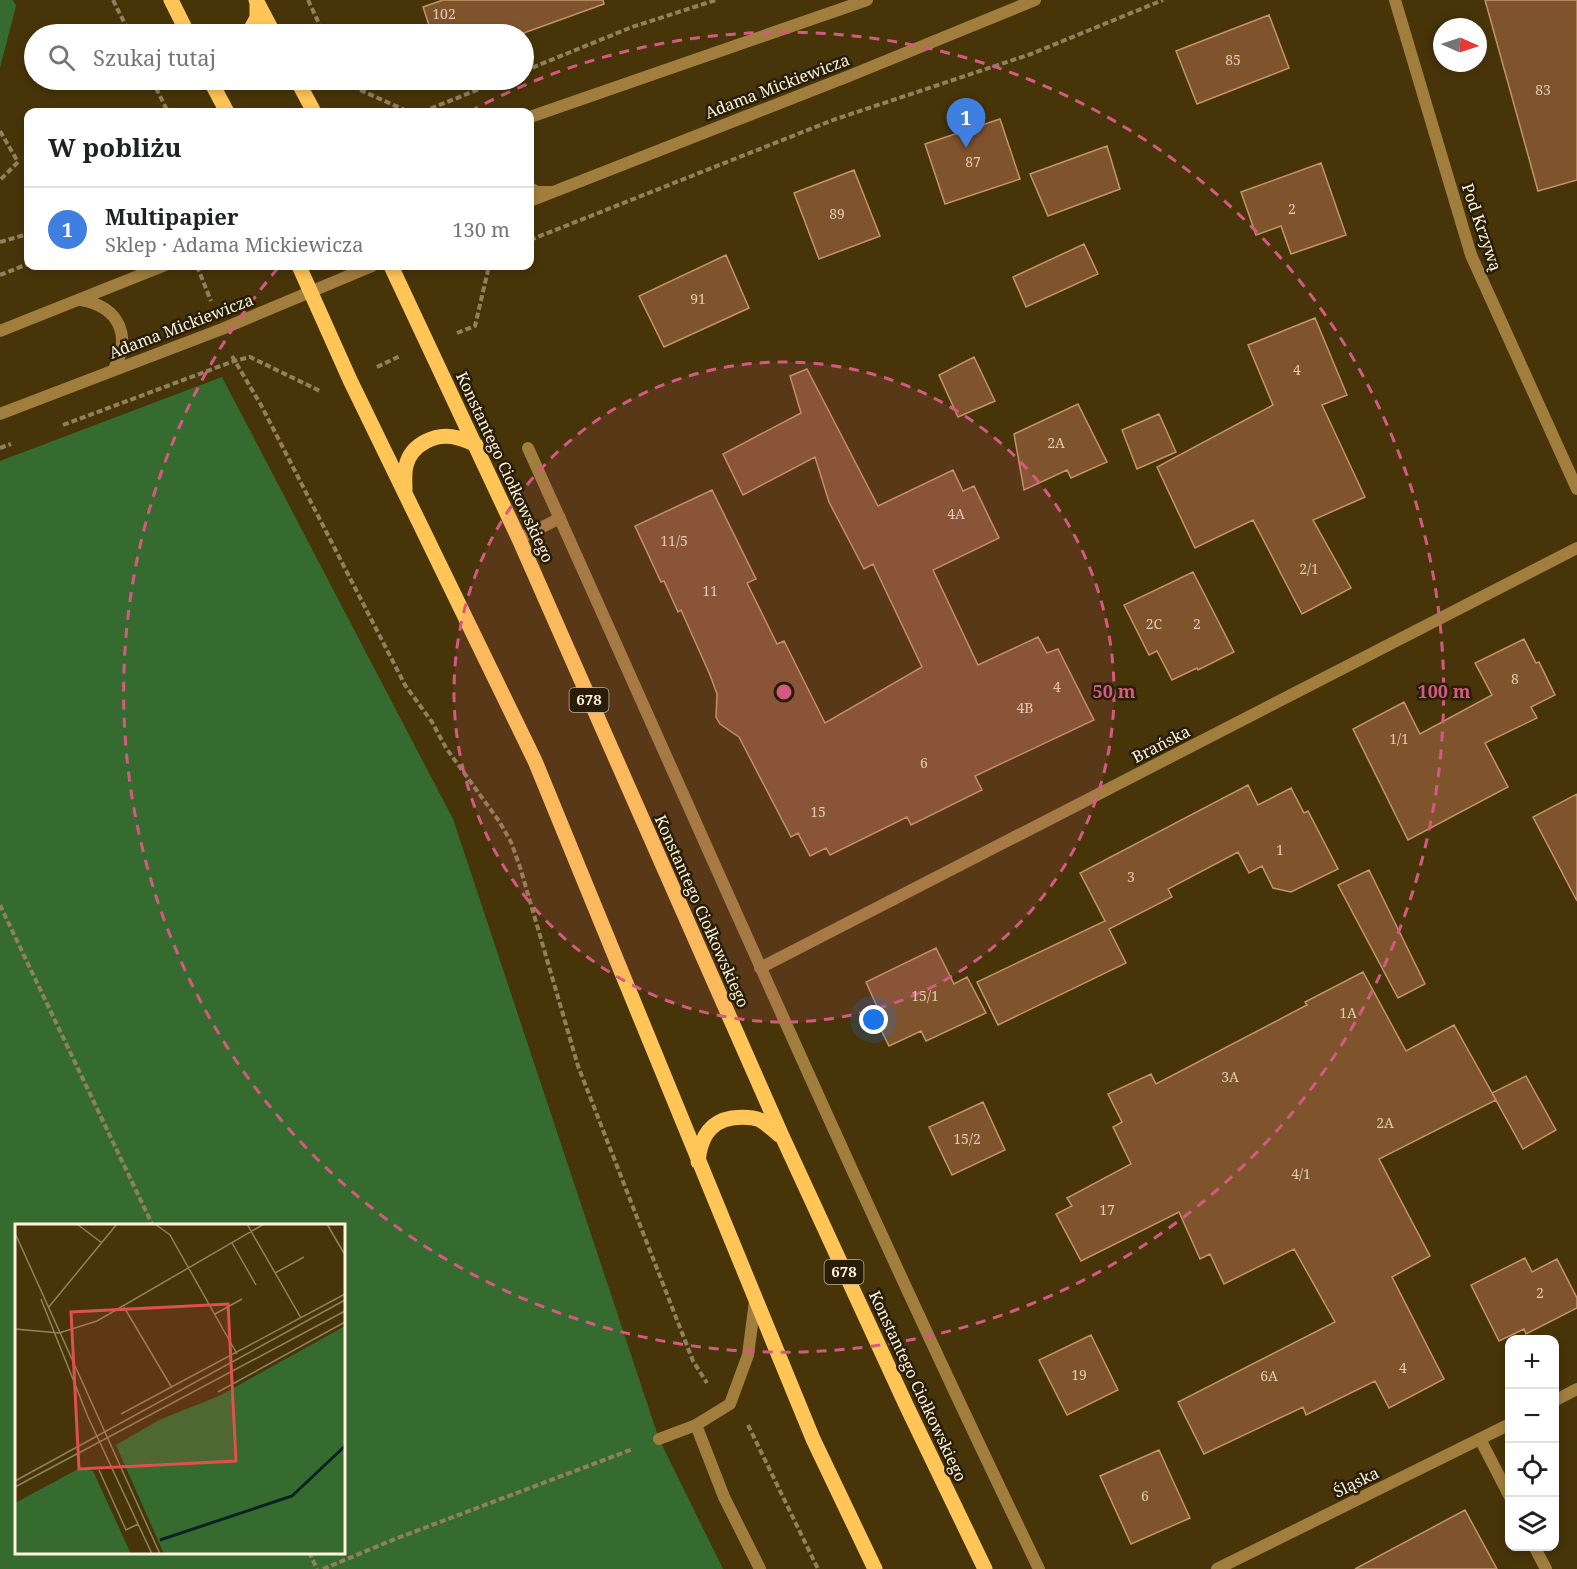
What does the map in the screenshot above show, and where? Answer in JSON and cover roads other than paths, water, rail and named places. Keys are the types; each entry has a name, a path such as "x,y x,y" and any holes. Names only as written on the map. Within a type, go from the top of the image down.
{"main road":[{"path":"171,0 183,24"},
{"path":"254,24 257,18 257,1"},
{"path":"257,1 269,24"},
{"path":"215,90 225,108"},
{"path":"302,90 312,108"},
{"path":"301,270 350,380 535,761 813,1440 875,1569"},
{"name":"Konstantego Ciołkowskiego","path":"394,270 519,539 782,1136 906,1407 985,1569"},
{"path":"405,493 405,467 413,451 424,442 442,436 458,437 476,445"},
{"path":"698,1162 699,1146 708,1129 723,1119 741,1117 760,1120 782,1136"}],"street":[{"path":"534,116 867,0"},
{"name":"Adama Mickiewicza","path":"534,199 849,76 1035,0"},
{"name":"Pod Krzywą","path":"1395,0 1471,255 1577,489"},
{"path":"534,190 551,192"},
{"path":"0,331 152,270"},
{"name":"Adama Mickiewicza","path":"0,414 222,329 363,270"},
{"path":"81,300 94,302 106,309 121,330 123,344 114,369"},
{"name":"Konstantego Ciołkowskiego","path":"528,448 760,968 976,1438 1039,1569"},
{"path":"519,539 560,518"},
{"name":"Brańska","path":"760,968 1577,548"},
{"path":"659,1439 696,1425 730,1404 748,1355 755,1301"},
{"path":"1559,1398 1577,1389"},
{"path":"696,1425 724,1497 760,1569"},
{"name":"Śląska","path":"1217,1569 1505,1426"},
{"path":"1480,1439 1505,1489"},
{"path":"1537,1551 1546,1569"}],"place":[{"name":"Multipapier","path":"966,148"}]}
